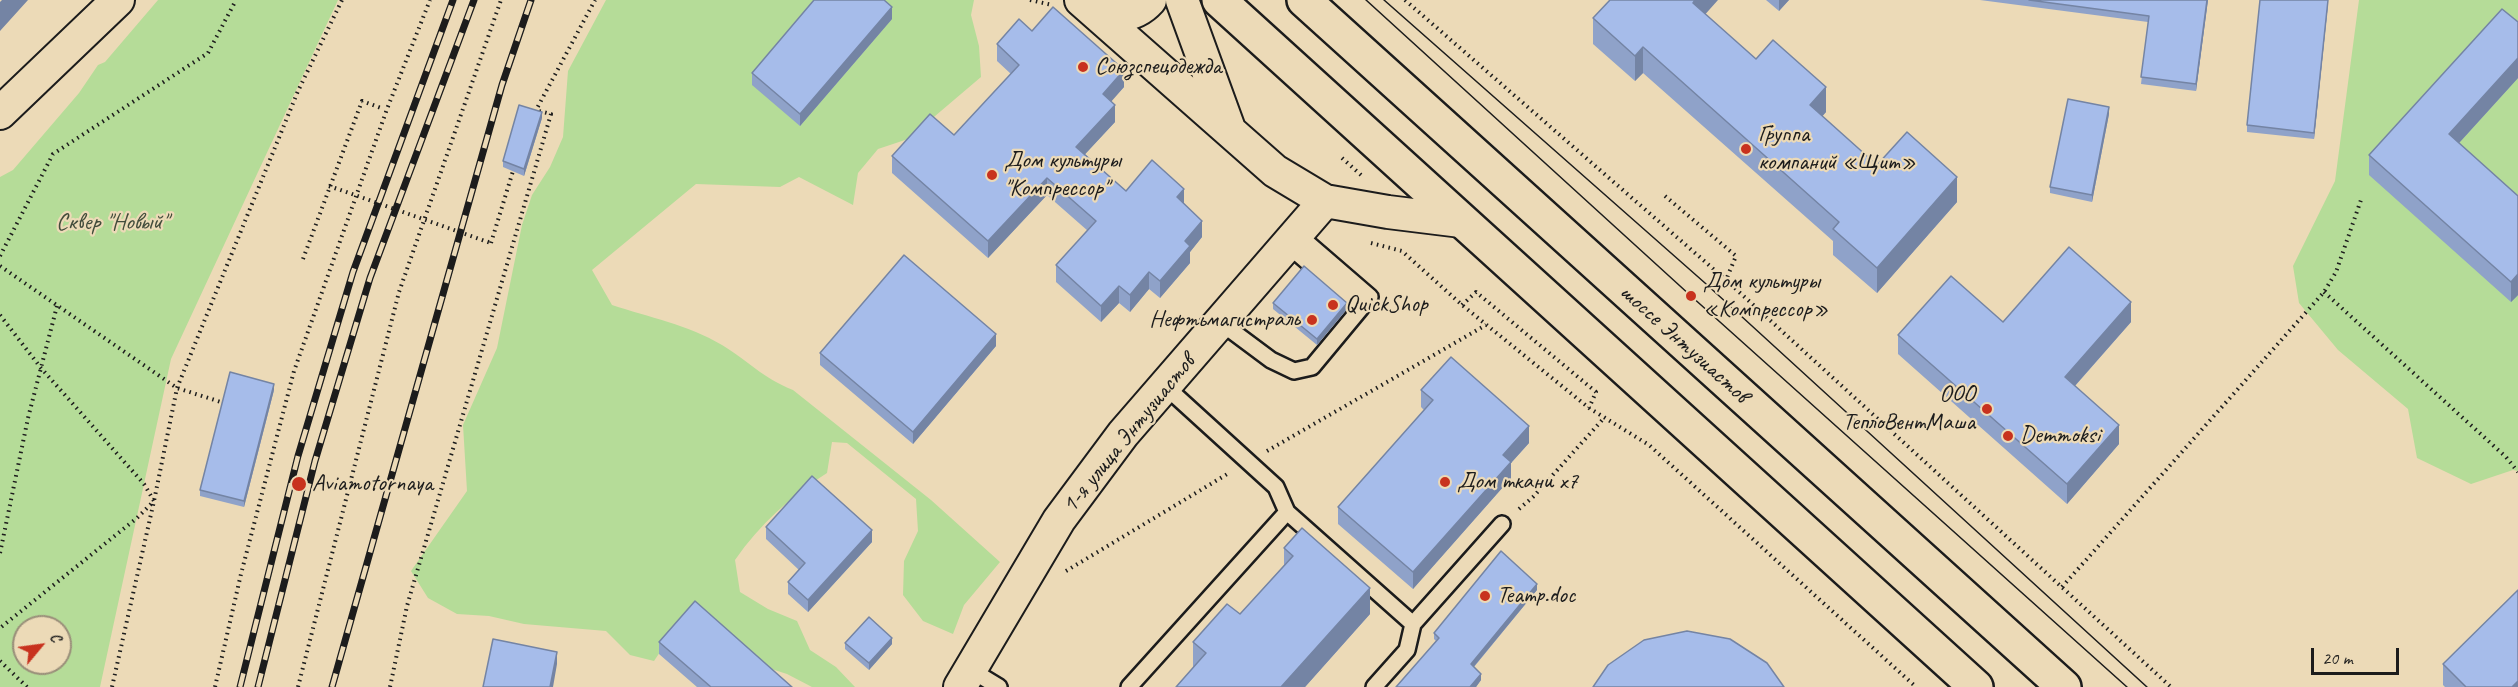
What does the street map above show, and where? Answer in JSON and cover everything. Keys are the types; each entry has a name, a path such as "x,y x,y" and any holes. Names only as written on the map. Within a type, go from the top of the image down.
{"main road":[{"path":"1219,0 1976,687"},
{"name":"шоссе Энтузиастов","path":"1304,0 2064,687"}],"street":[{"path":"0,113 118,0"},
{"path":"1083,2 1098,12 1114,16 1131,13 1150,0"},
{"path":"1182,0 1229,130"},
{"path":"1083,2 1275,171 1325,201 1461,221"},
{"name":"1-я улица Энтузиастов","path":"965,678 1059,520 1123,434 1325,201"}],"lane":[{"path":"1220,322 1271,360 1294,371 1312,367 1361,308 1292,239"},
{"path":"1165,386 1276,487 1287,512 1413,624"},
{"path":"1129,687 1287,512"},
{"path":"1374,687 1407,650 1413,624 1502,524"},
{"path":"965,678 999,687"}],"path":[{"path":"0,256 53,154 208,52 236,0"},
{"path":"112,687 177,388 298,92 342,0"},
{"path":"215,687 241,574 294,371 387,110 430,0"},
{"path":"297,687 399,292 501,0"},
{"path":"533,115 595,0"},
{"path":"1405,0 1726,280 2171,687"},
{"path":"303,259 362,101 381,108"},
{"path":"390,687 407,606 551,114 535,110"},
{"path":"329,186 491,243 513,171"},
{"path":"1665,196 1736,256 1726,280"},
{"path":"2062,588 2324,292 2336,272 2362,197"},
{"path":"1402,251 1462,305 1588,408 1648,445 1916,687"},
{"path":"0,266 177,388 224,403"},
{"path":"1462,305 1476,292 1596,392 1588,408"},
{"path":"2324,292 2506,457 2518,472"},
{"path":"0,553 28,418 57,306"},
{"path":"0,315 41,368 144,484 154,501"},
{"path":"1502,524 1533,497 1604,418"},
{"path":"0,627 137,518 154,501"},
{"path":"0,661 27,687"}],"green space":[{"name":"Сквер \"Новый\"","path":"158,0 338,0 171,359 100,687 0,687 0,177 13,170 79,93 98,65 105,62"},
{"path":"606,0 974,0 971,15 979,46 981,77 908,139 878,149 858,173 853,205 799,177 780,187 696,184 592,270 612,305 709,338 773,380 793,390 931,500 1000,562 964,605 953,634 923,621 903,595 904,561 918,531 916,499 847,443 832,442 827,473 777,512 755,534 735,560 740,592 768,609 797,621 810,650 836,667 855,687 812,687 787,674 674,631 654,661 630,655 606,631 524,624 489,616 457,614 428,598 411,571 467,491 463,425 497,348 522,225 532,195 550,167 563,137 568,71"},
{"path":"2359,0 2518,0 2518,471 2513,470 2471,484 2417,458 2408,409 2338,350 2299,303 2293,266 2335,181"}],"building":[{"path":"814,0 884,0 892,7 800,114 752,73"},
{"path":"1610,0 1695,0 1693,3 1756,59 1773,40 1826,87 1810,105 1877,165 1907,132 1957,177 1877,268 1833,229 1839,222 1643,47 1635,56 1593,18"},
{"path":"2029,0 2207,0 2196,84 2141,77 2149,16"},
{"path":"2260,0 2328,0 2314,133 2247,125"},
{"name":"Дом культуры \"Компрессор\"","path":"1053,7 1124,70 1103,94 1115,105 1076,147 1126,191 1152,160 1184,189 1177,197 1202,221 1185,241 1190,246 1160,281 1149,272 1130,295 1119,286 1101,306 1056,265 1096,221 1047,178 988,241 892,156 930,114 954,135 1019,65 997,44 1019,19 1032,31"},
{"path":"2502,9 2518,22 2518,58 2449,134 2518,196 2518,274 2511,282 2369,155"},
{"path":"2068,99 2109,107 2092,195 2050,187"},
{"path":"519,105 542,112 524,169 503,161"},
{"path":"2069,247 2131,302 2065,377 2119,425 2067,484 1898,335 1951,276 2003,322"},
{"path":"904,255 996,334 913,432 820,353"},
{"path":"1304,266 1347,303 1317,339 1273,303"},
{"name":"Дом ткани x7","path":"1451,357 1529,426 1503,455 1511,462 1413,572 1338,507 1433,400 1421,390"},
{"path":"230,372 274,384 244,501 200,490"},
{"path":"812,476 872,530 808,600 788,582 805,563 766,527"},
{"path":"1302,528 1370,588 1281,687 1176,687 1206,653 1193,642 1227,604 1240,614 1293,556 1284,548"},
{"path":"1501,551 1537,584 1471,664 1481,674 1470,687 1396,687 1439,638 1434,633"},
{"path":"2518,590 2518,681 2512,687 2466,687 2443,664"},
{"path":"695,601 792,687 711,687 659,642"},
{"path":"869,617 892,638 869,663 845,643"},
{"path":"1687,631 1730,639 1767,663 1784,687 1593,687 1608,665 1644,640"},
{"path":"493,639 557,652 550,687 483,687"}],"tram line":[{"path":"1366,0 1691,296 2127,687"},
{"path":"1384,0 1705,283 2147,687"}],"railway":[{"path":"240,687 298,456 353,272 453,0"},
{"path":"258,687 315,461 370,278 474,0"},
{"path":"332,687 502,85 531,0"}],"place":[{"name":"Союзспецодежда","path":"1083,67"},
{"name":"Группа компаний «Щит»","path":"1746,149"},
{"name":"Дом культуры \"Компрессор\"","path":"992,175"},
{"name":"Дом культуры «Компрессор»","path":"1691,296"},
{"name":"QuickShop","path":"1333,305"},
{"name":"Нефтьмагистраль","path":"1312,320"},
{"name":"ООО ТеплоВентМаша","path":"1987,409"},
{"name":"Demmoksi","path":"2008,436"},
{"name":"Дом ткани x7","path":"1445,482"},
{"name":"Aviamotornaya","path":"299,484"},
{"name":"Театр.doc","path":"1485,596"}]}
